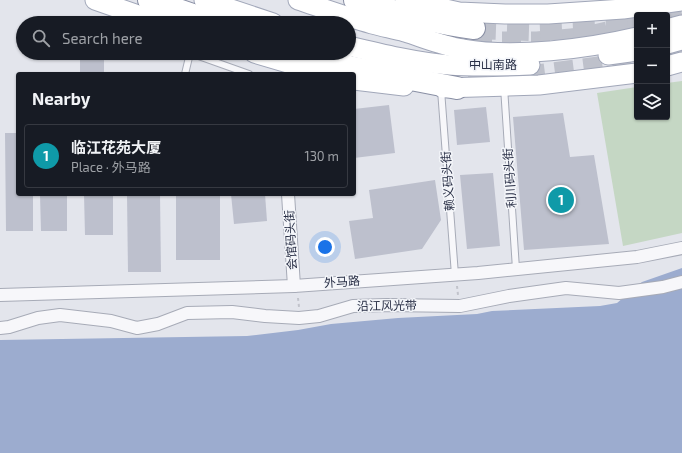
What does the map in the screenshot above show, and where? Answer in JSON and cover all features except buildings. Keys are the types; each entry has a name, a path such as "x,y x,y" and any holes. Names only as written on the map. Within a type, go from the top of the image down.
{"highway":[{"path":"148,0 195,16"},
{"path":"361,2 426,12 459,12"},
{"path":"361,2 446,24 474,34"},
{"path":"336,60 446,84"}],"main road":[{"path":"95,0 141,16"},
{"path":"204,0 252,16"},
{"name":"中山南路","path":"298,0 348,16"},
{"path":"405,0 459,12 505,14 548,14 623,9 681,2"},
{"name":"中山南路","path":"356,19 462,49 507,53 538,52 634,38"},
{"path":"670,28 682,25"},
{"name":"中山南路","path":"404,32 440,38 474,34"},
{"path":"670,43 682,40"},
{"name":"中山南路","path":"356,48 388,56 449,65 492,66 541,64 588,59 634,51"},
{"path":"356,56 406,70 446,84"},
{"path":"267,60 281,68 310,72"},
{"path":"670,65 682,62"},
{"name":"中山南路","path":"356,80 404,86 446,84 504,86 539,85 634,73"}],"street":[{"name":"会馆码头街","path":"288,196 294,286"},
{"name":"外马路","path":"0,295 294,286 455,275 637,257 682,248"},
{"name":"沿江风光带","path":"0,328 9,327 38,318 60,316 111,321 137,328 158,324 187,313 232,312 300,318 319,316 353,306 460,306 509,296 566,288 619,292 663,287 682,282"}],"lane":[{"path":"185,72 188,60"},
{"path":"210,60 243,72"},
{"name":"赖义码头街","path":"446,84 455,275"},
{"name":"利川码头街","path":"504,86 516,270"}],"path":[{"path":"455,275 460,306"}],"green space":[{"path":"682,81 682,233 623,246 597,93 634,87 634,120 670,120 670,83"}],"water":[{"path":"682,268 682,453 0,453 0,340 247,336 298,330 331,324 398,318 477,314 492,311 600,306 617,303 642,282"}],"tunnel":[{"path":"670,17 682,14"},
{"path":"473,41 537,41 581,37 634,25"},
{"path":"474,28 530,30 628,26"},
{"path":"670,54 682,52"},
{"path":"439,75 537,74 634,61"}],"place":[{"name":"临江花苑大厦","path":"561,200"}]}
